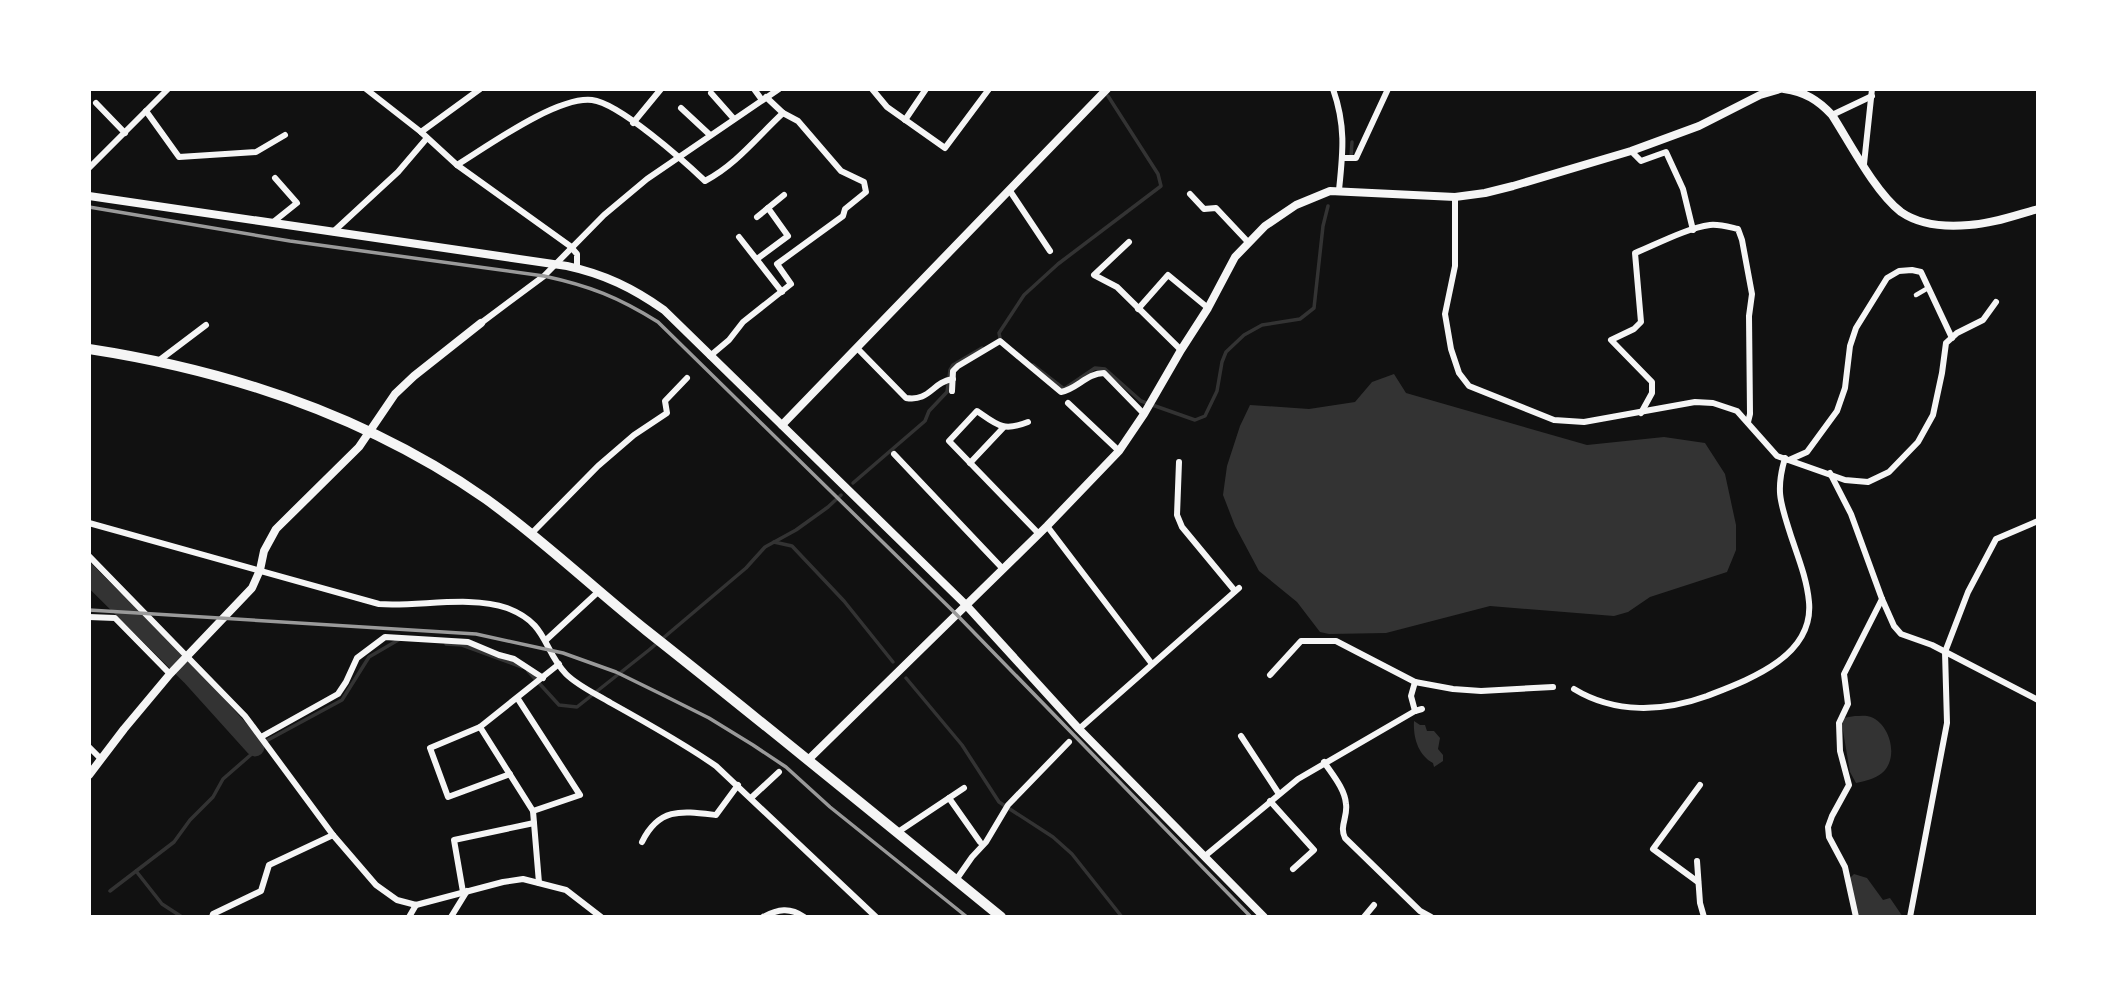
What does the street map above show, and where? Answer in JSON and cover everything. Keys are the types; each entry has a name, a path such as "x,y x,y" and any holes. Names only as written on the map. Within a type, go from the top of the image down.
{"highway":[{"path":"89,349 217,374 261,388 370,432 444,472 531,534 598,592 809,759 1001,917"}],"street":[{"path":"366,89 457,165 572,248 577,254 577,268"},
{"path":"333,232 388,181 424,135 480,89"},
{"path":"633,123 659,92 650,89"},
{"path":"710,356 729,340 743,322 791,284 777,264 843,216 845,209 866,192 863,182 841,171 798,121 783,113 754,89"},
{"path":"89,775 171,673 252,589 264,551 276,529 359,447 395,394 430,363 544,276 613,207 679,156 779,89"},
{"path":"872,89 887,107 945,148 989,89"},
{"path":"905,120 926,89"},
{"path":"782,425 1107,89"},
{"path":"1334,89 1342,115 1339,190"},
{"path":"1342,158 1356,158 1388,89"},
{"path":"809,759 1039,534 1119,451 1208,308 1235,257 1265,226 1296,205 1318,195 1339,190 1455,197 1485,193 1631,151 1699,126 1760,95 1782,89 1796,90 1822,104 1883,193 1902,212 1919,220 1942,225 1971,225 2038,209"},
{"path":"89,168 165,90"},
{"path":"711,93 734,119"},
{"path":"1832,115 1872,93"},
{"path":"1864,164 1872,93"},
{"path":"457,165 563,103 591,100 605,105 633,123 679,156 705,181 720,173 748,149 783,113"},
{"path":"96,103 125,133"},
{"path":"681,108 710,135"},
{"path":"146,111 180,157 256,152 285,135"},
{"path":"1631,151 1641,160 1666,152 1683,189 1693,230"},
{"path":"272,223 297,204 275,178"},
{"path":"1010,191 1050,251"},
{"path":"1190,194 1204,209 1216,208 1248,242"},
{"path":"757,217 784,195"},
{"path":"89,196 555,264 613,279 635,290 664,310 965,605 1079,729 1264,917"},
{"path":"1455,197 1455,266 1445,314 1451,349 1459,373 1469,386 1554,420 1584,422 1695,402 1713,403 1737,411 1777,456 1845,480 1868,482 1889,472 1919,442 1933,415 1946,343 1956,333 1983,320 1996,302"},
{"path":"757,259 788,236 768,208"},
{"path":"1641,413 1652,393 1652,382 1611,340 1642,322 1635,253 1710,225 1738,229 1742,240 1752,294 1749,316 1751,414 1748,422"},
{"path":"739,237 782,292"},
{"path":"1129,242 1094,275 1116,287 1181,350"},
{"path":"1574,689 1592,700 1611,706 1644,708 1685,704 1728,687 1783,658 1798,643 1809,618 1809,604 1806,582 1779,496 1780,475 1787,459 1807,452 1837,411 1845,388 1850,346 1856,328 1887,278 1899,271 1912,270 1921,272 1952,338"},
{"path":"1138,309 1168,275 1208,308"},
{"path":"1916,295 1928,288"},
{"path":"157,362 206,325"},
{"path":"952,391 953,371 1000,341 1061,392 1096,373 1104,373 1144,414"},
{"path":"856,348 906,398 923,398 945,380 953,379"},
{"path":"531,534 607,458 634,435 667,413 665,401 687,378"},
{"path":"1068,403 1119,451"},
{"path":"1003,428 977,411 949,441 1039,534"},
{"path":"970,463 1003,428 1028,422"},
{"path":"894,454 1003,569"},
{"path":"1079,729 1237,590 1182,527 1177,515 1179,462"},
{"path":"1829,474 1851,514 1882,599 1894,626 1901,634 1945,652 2038,700"},
{"path":"1910,917 1947,723 1945,652 1968,592 1988,550 1996,539 2038,521"},
{"path":"89,523 379,604 463,603 506,608 526,618 541,632 566,674 690,748 738,785 876,917"},
{"path":"1047,526 1152,664"},
{"path":"89,556 245,716 333,835 376,885 397,900 416,905 523,879 566,890 601,917"},
{"path":"546,640 598,592"},
{"path":"1856,917 1845,867 1829,837 1828,827 1849,785 1840,751 1839,723 1848,704 1844,674 1882,599"},
{"path":"89,617 115,618 171,673"},
{"path":"261,737 338,694 357,658 385,637 468,642 514,659 539,681"},
{"path":"1270,675 1301,641 1336,641 1415,681 1453,689 1481,691 1553,687"},
{"path":"510,774 447,797 430,748 480,727 559,664"},
{"path":"1205,856 1270,801 1324,762 1419,710 1411,695 1415,681"},
{"path":"518,699 580,795 533,811"},
{"path":"480,727 533,811 539,883"},
{"path":"1241,736 1279,794"},
{"path":"956,880 986,842 1008,805 1069,742"},
{"path":"89,747 101,759"},
{"path":"1324,762 1341,789 1346,803 1341,830 1345,838 1420,911 1430,917"},
{"path":"751,797 779,772"},
{"path":"642,842 649,827 659,818 685,811 716,815 738,785"},
{"path":"1698,882 1653,849 1700,785"},
{"path":"898,832 964,788"},
{"path":"949,798 980,842"},
{"path":"1270,801 1314,850 1293,869"},
{"path":"451,917 465,891 454,840 534,822"},
{"path":"212,917 213,914 261,891 269,866 333,835"},
{"path":"1697,861 1700,903 1704,917"},
{"path":"409,917 416,905"},
{"path":"1364,917 1374,905"},
{"path":"763,917 787,909 804,917"}],"shaded area":[{"path":"1394,374 1406,393 1587,445 1664,437 1705,443 1725,474 1736,525 1736,550 1727,572 1650,597 1628,612 1614,616 1490,606 1386,633 1320,632 1297,602 1259,571 1235,526 1223,495 1227,466 1250,405 1309,409 1355,402 1372,382"},
{"path":"89,561 142,616 127,621 89,584"},
{"path":"1869,716 1878,721 1888,735 1891,751 1887,767 1882,773 1856,783 1850,772 1842,725 1843,718"},
{"path":"1414,721 1425,725 1427,731 1434,731 1440,738 1438,749 1443,755 1443,761 1434,767 1418,745"},
{"path":"1854,874 1867,878 1883,900 1890,898 1903,917 1858,917 1850,878"}],"waterway":[{"path":"1000,338 999,333 1024,295 1058,264 1161,186 1158,174 1108,96"},
{"path":"1351,157 1352,142"},
{"path":"1033,365 1064,389 1095,368 1105,369 1141,401 1195,420 1205,416 1217,391 1226,352 1244,335 1262,325 1300,319 1314,308 1323,226 1328,206"},
{"path":"853,483 925,421 929,411 947,392 953,365 982,348"},
{"path":"528,671 559,705 577,707 746,568 765,547 796,530 841,495"},
{"path":"774,542 792,546 844,601 893,662"},
{"path":"89,575 191,676 255,747"},
{"path":"110,891 174,842 190,820 213,797 223,779 254,752 255,747 342,700 369,657 400,639"},
{"path":"446,644 462,645 522,667"},
{"path":"906,678 962,745 999,802 1053,837 1072,854 1122,917"},
{"path":"136,871 162,904 182,917"}],"railway":[{"path":"89,207 290,241 544,276 603,293 658,322 956,614 1251,917"},
{"path":"89,610 476,634 563,653 616,672 709,718 753,745 786,767 830,807 967,917"}]}
